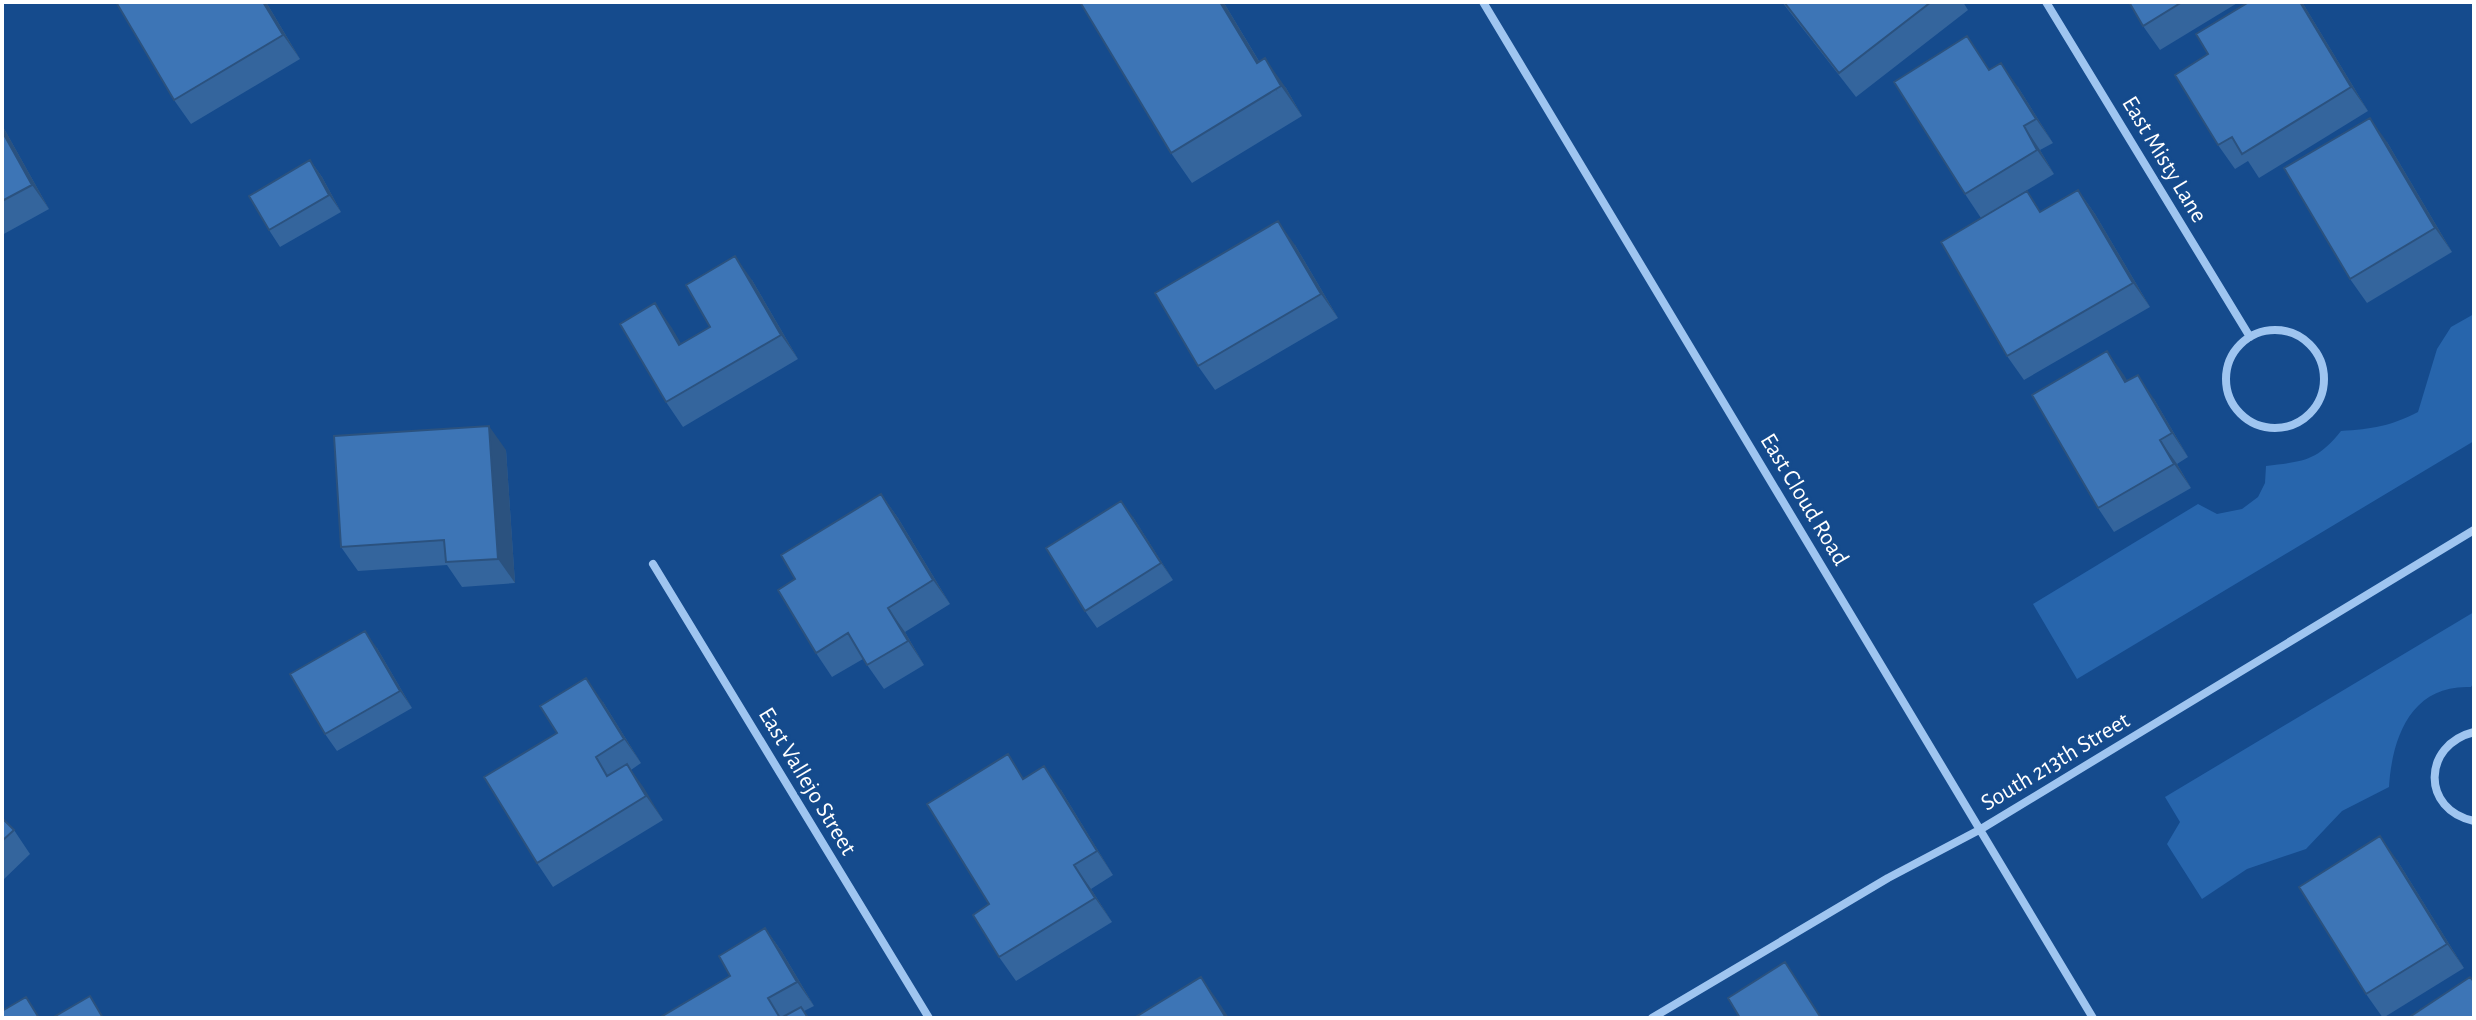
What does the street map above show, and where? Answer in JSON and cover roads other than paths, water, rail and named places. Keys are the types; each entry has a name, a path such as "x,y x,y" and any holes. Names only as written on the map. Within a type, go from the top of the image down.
{"street":[{"name":"East Cloud Road","path":"1483,2 2093,1018"},
{"name":"East Misty Lane","path":"2046,2 2250,337"},
{"path":"2280,330 2295,334 2309,344 2318,357 2323,372 2323,387 2318,403 2295,424 2279,428 2263,427 2248,420 2236,409 2228,394 2226,378 2229,361 2237,347 2250,337 2264,331 2280,330"},
{"name":"South 213th Street","path":"1652,1018 1888,878 1981,829 2474,530"},
{"name":"East Vallejo Street","path":"653,564 929,1018"},
{"path":"2474,732 2458,737 2446,747 2438,759 2435,772 2440,800 2462,819 2474,821"}]}
